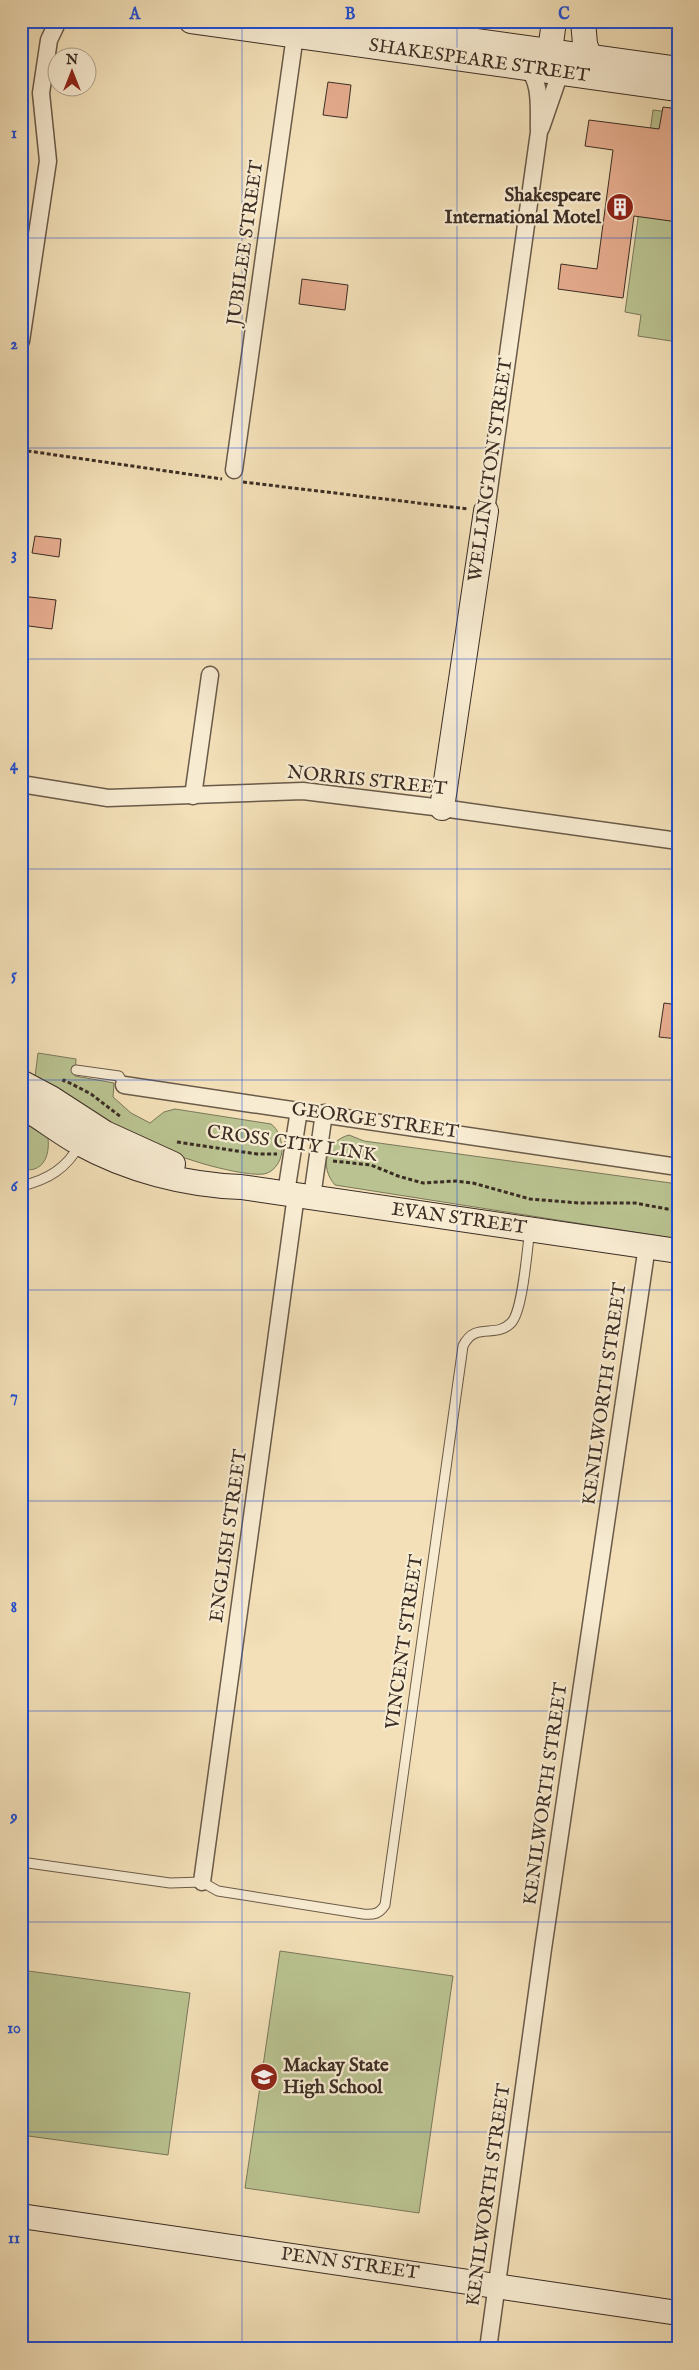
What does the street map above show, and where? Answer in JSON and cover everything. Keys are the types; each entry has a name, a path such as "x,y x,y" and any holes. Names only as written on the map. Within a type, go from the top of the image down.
{"street":[{"path":"43,21 49,40"},
{"path":"21,341 48,161 41,93 49,40 58,21"},
{"name":"SHAKESPEARE STREET","path":"191,21 260,32 296,29 525,68 618,80 675,78"},
{"path":"236,21 260,32"},
{"name":"SHAKESPEARE STREET","path":"332,21 550,51 590,58 675,78"},
{"path":"554,21 550,51 576,64 618,80"},
{"path":"583,21 584,44 590,58"},
{"name":"JUBILEE STREET","path":"235,478 296,29"},
{"path":"516,46 534,54 560,73"},
{"name":"WELLINGTON STREET","path":"442,808 486,512 539,132 536,84 532,74 525,68"},
{"name":"WELLINGTON STREET","path":"539,132 560,73"},
{"path":"193,796 210,675"},
{"name":"NORRIS STREET","path":"21,784 108,798 303,791 442,808 678,841"},
{"path":"21,1082 51,1098 86,1134"},
{"name":"GEORGE STREET","path":"124,1085 324,1113 678,1167"},
{"path":"21,1106 86,1134"},
{"path":"298,1110 292,1156 298,1195"},
{"path":"298,1195 317,1159 324,1113"},
{"name":"EVAN STREET","path":"86,1134 241,1186 678,1251"},
{"name":"ENGLISH STREET","path":"202,1882 298,1195"},
{"name":"KENILWORTH STREET","path":"488,2349 543,1949 647,1246"},
{"name":"PENN STREET","path":"21,2216 678,2313"}],"lane":[{"name":"GEORGE STREET","path":"76,1070 119,1076 124,1085"},
{"path":"21,1186 36,1183 59,1171 69,1161 86,1134"},
{"name":"VINCENT STREET","path":"202,1882 218,1891 363,1914 374,1915 381,1912 385,1905 462,1346 467,1339 477,1332 503,1328 517,1316 530,1229"},
{"path":"21,1862 170,1883 202,1882"}],"path":[{"path":"21,450 486,512"},
{"path":"64,1080 91,1094 123,1118"},
{"name":"CROSS CITY LINK","path":"168,1140 258,1154 292,1156"},
{"name":"CROSS CITY LINK","path":"317,1159 345,1164 371,1165 398,1176 423,1183 456,1181 473,1183 530,1199 579,1203 635,1203 678,1211"}],"green space":[{"path":"653,110 678,113 678,342 638,336 641,315 625,312"},
{"path":"38,1053 76,1059 75,1076 114,1083 113,1097 131,1113 150,1123 164,1112 175,1109 271,1124 281,1140 282,1151 280,1159 268,1173 251,1174 204,1164 144,1143 102,1121 35,1077"},
{"path":"21,1116 48,1138 48,1151 44,1162 35,1169 21,1169"},
{"path":"349,1135 364,1141 678,1184 678,1239 335,1185 327,1170 327,1156 335,1143"},
{"path":"280,1951 453,1976 419,2213 245,2188"},
{"path":"21,1970 190,1993 168,2155 21,2135"}],"building":[{"path":"328,82 351,85 347,118 323,115"},
{"name":"Shakespeare International Motel","path":"663,107 678,109 678,222 634,216 623,298 558,289 561,264 597,269 613,150 585,146 589,120 659,129"},
{"path":"302,279 348,285 345,310 299,304"},
{"path":"35,536 61,539 59,557 32,553"},
{"path":"21,596 56,600 52,629 21,625"},
{"path":"664,1003 678,1005 678,1039 659,1037"}],"place":[{"name":"Shakespeare International Motel","path":"620,207"},
{"name":"Mackay State High School","path":"264,2077"}]}
